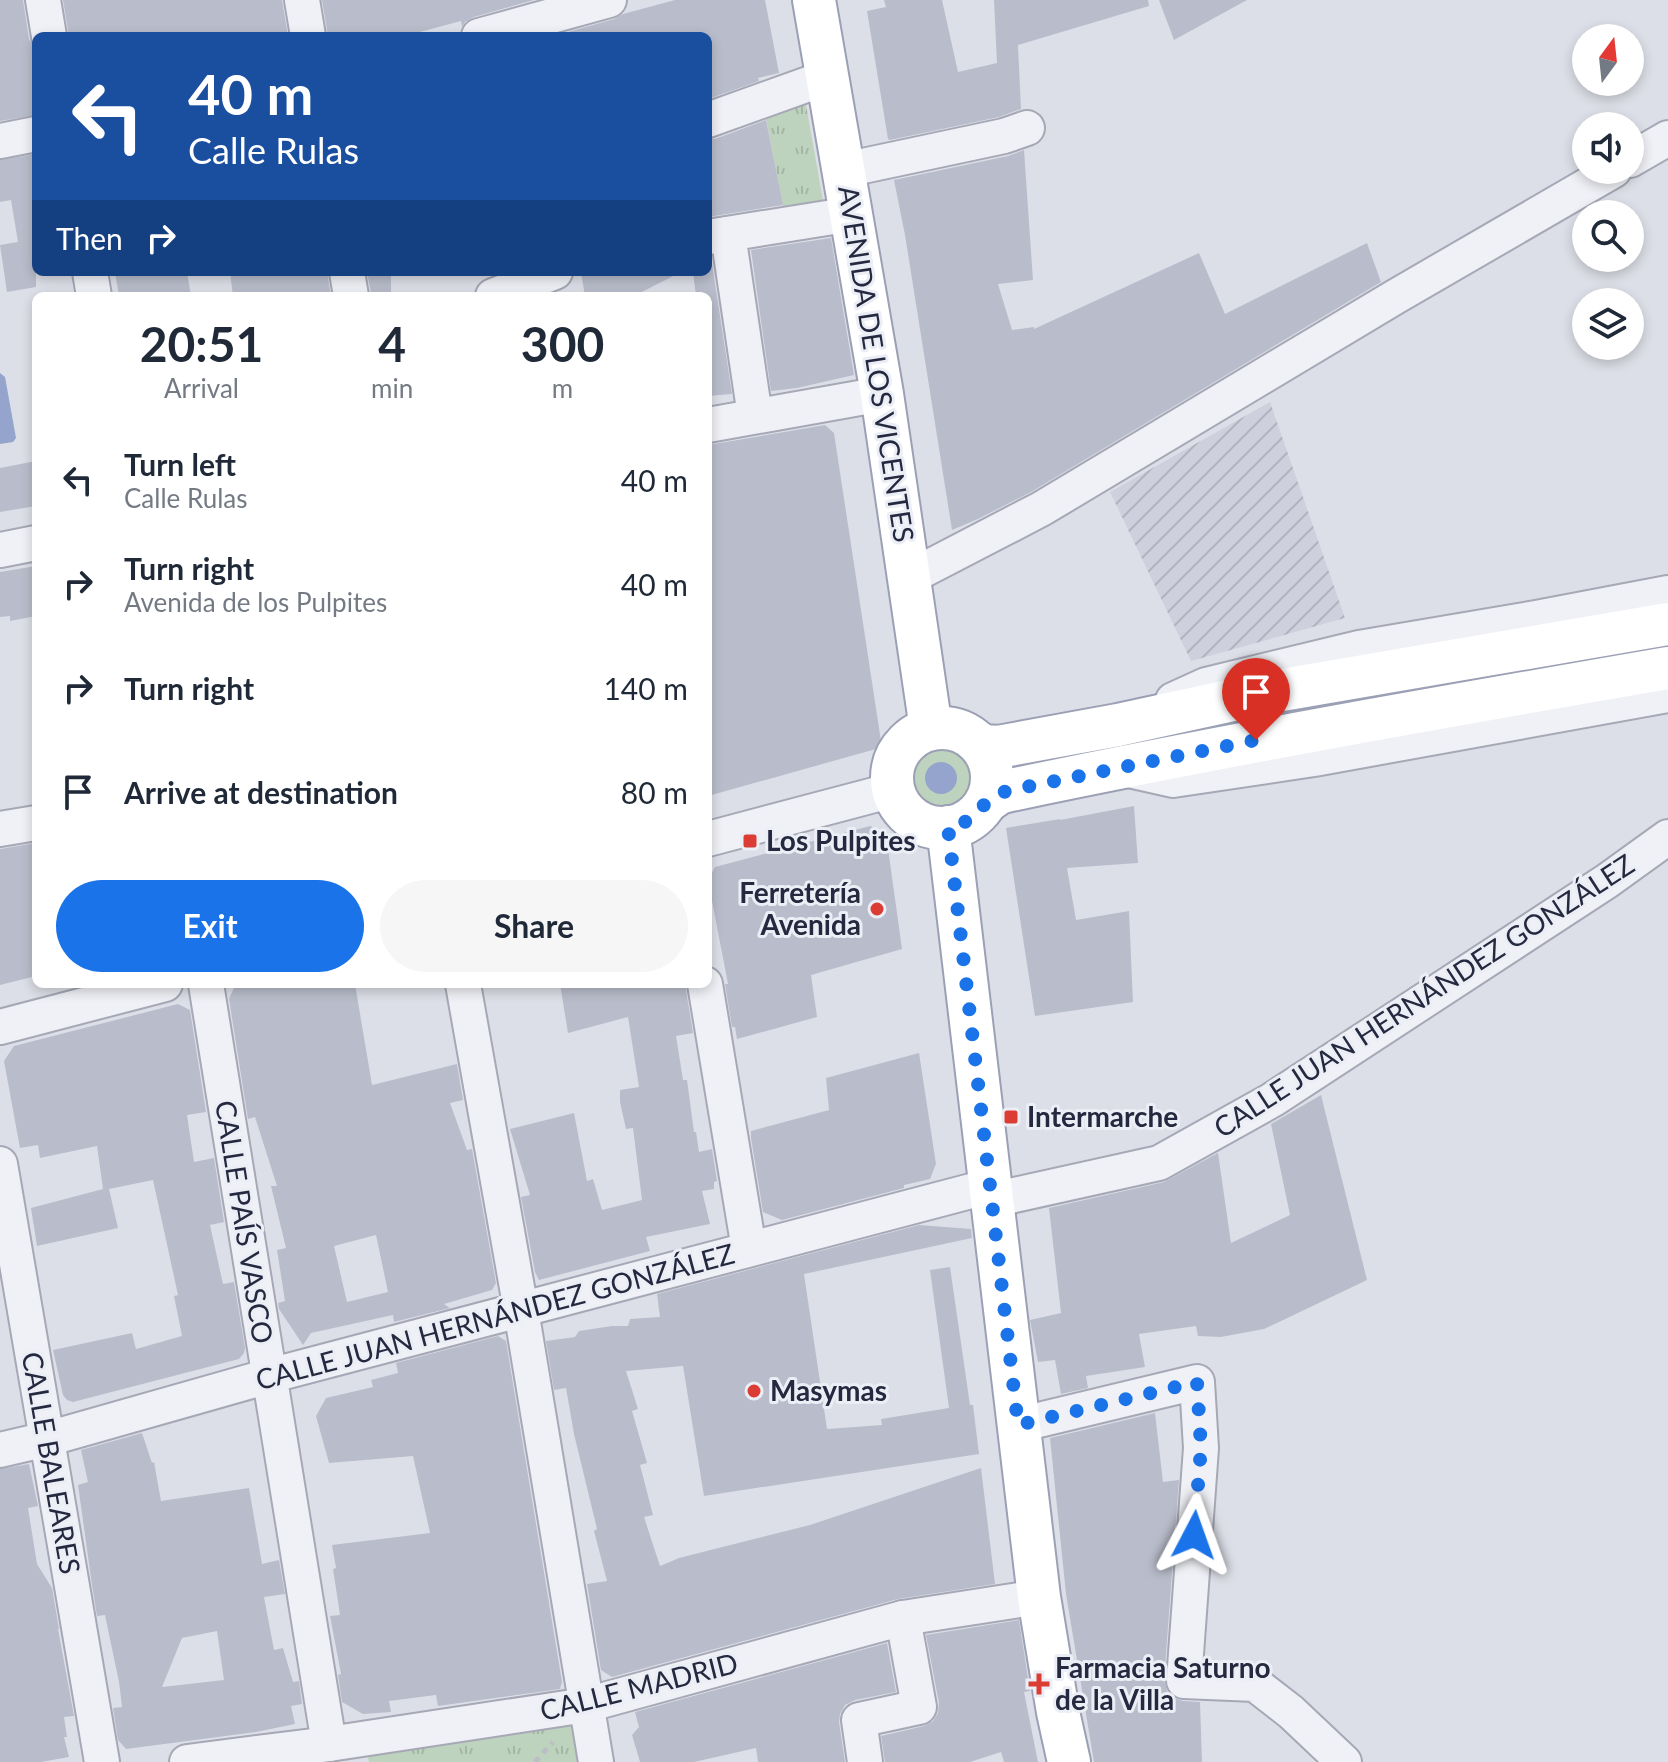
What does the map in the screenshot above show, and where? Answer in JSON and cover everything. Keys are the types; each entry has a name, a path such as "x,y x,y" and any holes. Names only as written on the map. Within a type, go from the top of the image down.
{"main road":[{"name":"AVENIDA DE LOS VICENTES","path":"814,0 882,394 931,729"},
{"path":"979,743 998,747 1270,692 1668,624"},
{"path":"986,802 999,793 1011,790 1284,734 1668,668"},
{"path":"931,729 952,729 971,736 979,743 986,753 993,777 990,793 977,814 948,827 923,824 910,816 893,790 892,777 894,762 909,739 931,729"},
{"path":"948,827 1039,1597 1069,1762"}],"street":[{"path":"43,0 48,32"},
{"path":"302,0 307,32"},
{"path":"493,32 609,0"},
{"path":"712,119 828,77"},
{"path":"844,170 1004,136 1027,128"},
{"path":"0,141 32,135"},
{"path":"1644,152 1668,138"},
{"path":"910,577 1041,509 1590,184"},
{"path":"755,416 718,236 852,214"},
{"path":"503,292 545,276"},
{"path":"712,424 882,394"},
{"path":"0,550 32,544"},
{"path":"1118,725 1206,685 1343,651 1668,593"},
{"path":"1116,768 1173,780 1314,759 1668,695"},
{"path":"712,838 893,790"},
{"path":"0,829 32,824"},
{"name":"CALLE JUAN HERNÁNDEZ GONZÁLEZ","path":"0,1450 749,1249 991,1193 1159,1163 1272,1100 1607,881 1668,837"},
{"path":"0,1027 150,988"},
{"name":"CALLE PAÍS VASCO","path":"207,988 329,1744"},
{"path":"464,988 596,1762"},
{"path":"706,988 749,1249"},
{"name":"CALLE BALEARES","path":"0,1164 102,1762"},
{"path":"1018,1425 1197,1382 1201,1448 1184,1681 1255,1684 1291,1712 1344,1762"},
{"name":"CALLE MADRID","path":"187,1762 586,1705 903,1618 1039,1597"},
{"path":"865,1762 859,1720 919,1707 903,1618"}],"shaded area":[{"path":"1270,402 1345,618 1191,661 1110,492"}],"green space":[{"path":"805,99 824,206 784,212 765,113"},
{"path":"941,746 959,752 967,760 973,778 967,796 959,804 941,810 923,804 915,796 909,778 915,760 923,752"},
{"path":"586,1705 596,1762 369,1762 364,1739"}],"water":[{"path":"0,373 5,377 16,438 13,442 0,444"},
{"path":"941,762 952,767 957,778 952,789 941,794 930,789 925,778 930,767"}],"building":[{"path":"0,0 23,0 32,44 32,116 0,121"},
{"path":"63,0 282,0 287,32 68,32"},
{"path":"322,0 534,0 474,17 462,27 461,21 420,32 327,32"},
{"path":"675,0 765,0 779,73 758,78 759,81 712,98 712,32 568,32"},
{"path":"884,0 942,0 958,72 997,63 994,0 1148,0 1149,6 1018,45 1021,109 999,117 890,140 867,11 886,7"},
{"path":"1159,0 1247,0 1174,40"},
{"path":"766,120 783,205 712,216 712,139"},
{"path":"1024,150 1033,280 998,284 1012,330 1034,329 1199,253 1225,314 1367,243 1381,282 1031,492 952,530 894,180"},
{"path":"32,155 32,276 36,276 36,287 7,292 0,245 18,242 11,200 0,202 0,160"},
{"path":"831,238 854,375 771,391 751,250"},
{"path":"712,264 732,394 712,396 712,292 696,292 694,276 712,276"},
{"path":"116,276 188,276 190,292 118,292"},
{"path":"230,276 328,276 330,292 232,292"},
{"path":"368,276 391,276 391,292 371,292"},
{"path":"582,276 673,276 642,292 584,292"},
{"path":"825,425 834,433 881,741 876,749 712,795 712,444"},
{"path":"32,462 32,507 0,512 0,468"},
{"path":"32,567 32,617 10,621 10,616 0,617 0,572"},
{"path":"1134,806 1138,863 1067,868 1076,920 1129,911 1133,1002 1035,1016 1006,828"},
{"path":"870,826 886,834 902,949 811,975 817,1017 737,1039 735,1027 732,1027 725,984 728,984 712,901 712,873 715,867"},
{"path":"32,844 32,977 0,985 0,849"},
{"path":"234,988 356,988 372,1085 457,1064 463,1100 450,1103 467,1150 472,1149 496,1283 492,1290 444,1304 450,1308 394,1322 393,1315 311,1333 303,1345 279,1309 278,1303 285,1301 277,1250 286,1248 271,1186 277,1186 255,1117 248,1119 229,999","holes":["376,1235 388,1292 347,1302 334,1246"]},
{"path":"561,988 686,988 693,1033 676,1036 683,1080 687,1080 699,1152 712,1149 717,1181 714,1182 714,1189 702,1191 710,1224 646,1237 650,1251 539,1280 521,1197 530,1195 510,1129 574,1113 587,1181 593,1179 602,1210 642,1200 633,1128 626,1129 620,1102 620,1090 639,1087 628,1017 568,1033"},
{"path":"178,1004 190,1010 206,1112 187,1115 194,1162 214,1158 224,1222 210,1225 223,1284 234,1282 244,1353 239,1359 73,1402 63,1395 53,1350 132,1333 136,1349 182,1336 174,1296 178,1295 153,1180 109,1189 118,1228 37,1246 31,1208 103,1189 97,1146 40,1158 38,1145 20,1148 4,1061 14,1046"},
{"path":"919,1053 936,1164 930,1179 782,1220 763,1212 751,1131 829,1110 826,1078"},
{"path":"1321,1095 1367,1280 1264,1329 1221,1337 1198,1336 1196,1326 1139,1334 1145,1367 1086,1376 1088,1388 1061,1394 1055,1360 1038,1362 1030,1320 1061,1313 1049,1208 1164,1182 1218,1153 1231,1243 1290,1215 1271,1124"},
{"path":"919,1225 971,1229 972,1238 804,1274 827,1429 882,1425 881,1419 949,1408 930,1270 950,1267 979,1454 704,1496 683,1366 626,1371 638,1409 632,1411 647,1463 640,1465 653,1515 644,1517 660,1566 679,1558 810,1525 981,1468 995,1584 898,1599 612,1677 601,1670 587,1584 607,1581 566,1388 554,1390 546,1341 575,1337 579,1331 628,1326 630,1319 660,1317 657,1294"},
{"path":"498,1336 506,1341 562,1682 560,1689 438,1706 436,1695 389,1701 391,1712 363,1714 342,1702 338,1675 341,1674 330,1616 340,1615 332,1545 430,1533 413,1456 329,1463 316,1416 326,1398 373,1387 371,1380 398,1373 396,1363"},
{"path":"1155,1413 1163,1482 1179,1480 1164,1680 1167,1691 1174,1698 1200,1702 1202,1762 1094,1762 1066,1594 1050,1438"},
{"path":"142,1433 154,1462 161,1501 249,1488 262,1564 279,1560 285,1594 264,1597 274,1650 283,1648 293,1682 299,1681 302,1704 291,1706 295,1724 126,1749 118,1740 113,1708 122,1707 119,1682 105,1615 97,1616 78,1485 88,1482 81,1450","holes":["217,1631 224,1680 162,1687 182,1638"]},
{"path":"29,1464 38,1506 28,1508 37,1564 52,1588 74,1716 64,1717 67,1737 64,1737 69,1757 41,1762 0,1762 0,1469"},
{"path":"1019,1620 1030,1691 1024,1692 1038,1762 1004,1762 1001,1752 970,1762 885,1762 881,1736 924,1726 933,1721 938,1713 939,1703 926,1635"},
{"path":"887,1643 896,1692 845,1705 839,1722 845,1762 758,1762 756,1748 694,1762 640,1762 632,1735 639,1727 635,1712"}],"place":[{"name":"Los Pulpites","path":"750,841"},
{"name":"Ferretería Avenida","path":"877,909"},
{"name":"Intermarche","path":"1011,1117"},
{"name":"Masymas","path":"754,1391"},
{"name":"Farmacia Saturno de la Villa","path":"1039,1684"}],"route":[{"path":"1194,1535 1201,1448 1197,1382 1018,1425 948,827 969,820 999,793 1256,740"}]}
